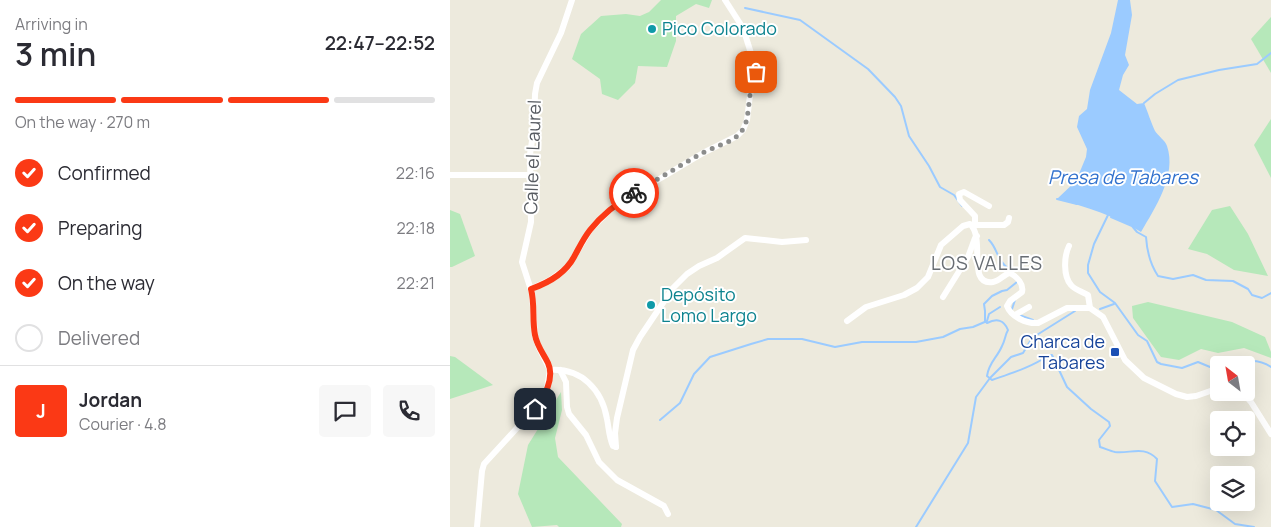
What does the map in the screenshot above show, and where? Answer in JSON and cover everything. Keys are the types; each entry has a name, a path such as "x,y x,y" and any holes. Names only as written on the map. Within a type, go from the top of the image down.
{"street":[{"name":"Calle el Laurel","path":"550,370 535,336 531,289 522,262 531,222 530,175 535,88 560,33 572,0"},
{"path":"531,289 550,280 568,267 590,230 614,206 702,153 737,136 744,130 756,69 743,28 725,0"},
{"path":"450,175 530,175"},
{"path":"989,206 964,192 959,194 960,200 975,216 974,225 978,250 977,270 980,277 994,282 1010,273 1022,285 1022,292 1010,301 1007,306 1008,310 1022,320 1038,323 1067,308 1090,308 1103,317 1125,360 1130,367 1144,378 1176,394 1187,397 1210,391"},
{"path":"847,321 866,307 904,295 917,288 928,277 939,248 944,241 965,225 1004,225 1008,222 1009,218"},
{"path":"943,297 968,257 974,239 977,236"},
{"path":"477,527 484,464 539,404 547,388 550,370 560,370 584,379 597,390 607,417 610,439 616,447 617,418 633,350 673,288 687,274 723,254 742,239 757,238 782,242 806,240"},
{"path":"1069,246 1066,256 1068,281 1072,287 1088,295 1090,308"},
{"path":"1015,315 1029,307"},
{"path":"560,370 566,382 569,414 586,435 599,462 617,480 664,506 668,514"},
{"path":"1250,401 1271,434"}],"green space":[{"path":"661,0 712,0 709,8 696,4 676,16 676,41 667,67 638,66 635,83 618,100 602,94 600,79 572,59 581,34 601,16 626,14 640,16 649,12"},
{"path":"1271,17 1271,73 1251,39"},
{"path":"1271,119 1271,178 1254,145"},
{"path":"1230,206 1248,234 1268,276 1234,270 1207,254 1188,249 1212,210"},
{"path":"450,210 460,214 475,256 452,267 450,267"},
{"path":"1148,302 1232,322 1265,337 1271,352 1271,358 1244,348 1218,353 1201,349 1179,360 1161,357 1133,318 1132,306"},
{"path":"450,356 455,357 493,385 450,399"},
{"path":"561,392 562,410 555,438 558,457 622,524 621,527 559,527 557,525 532,527 518,494 528,445"}],"water":[{"name":"Presa de Tabares","path":"1118,0 1130,0 1132,15 1125,55 1129,65 1123,75 1119,90 1137,104 1144,103 1155,131 1167,146 1169,157 1167,180 1163,191 1141,232 1111,217 1057,199 1076,181 1086,157 1087,149 1077,127 1079,116 1087,109 1090,90 1111,33"}],"waterway":[{"path":"745,8 800,20 868,69 895,97 901,106 909,136 929,166 940,187 954,195 962,206"},
{"path":"1144,103 1178,80 1219,70 1257,64 1271,53"},
{"path":"1057,199 1077,204"},
{"path":"1108,215 1094,244 1088,265 1088,273 1100,292 1115,303 1138,335 1147,341 1157,362 1182,368 1198,362 1210,367"},
{"path":"1111,217 1132,226 1137,232 1146,237 1149,258 1158,276 1173,279 1193,275 1206,280 1233,281 1248,289 1252,295 1262,298 1271,293"},
{"path":"989,240 1004,265 1008,268"},
{"path":"1017,282 1007,290 992,296 984,304 985,321 987,323 1000,321 1008,330 1000,350 989,367 987,376 992,380 1052,355 1067,387 1091,409 1109,422 1110,426 1099,440 1100,447 1115,452 1147,452 1157,459 1155,481 1172,507 1193,504 1216,510 1235,524 1254,527"},
{"path":"1012,309 1015,300"},
{"path":"1100,309 1114,304"},
{"path":"660,420 680,403 694,374 710,357 768,339 802,339 835,347 862,342 916,342 943,337 960,329 973,327 987,321 989,314 1000,307"},
{"path":"916,527 968,443 976,397 990,378 1011,357 1023,353 1032,338 1075,311"},
{"path":"1019,315 1033,320"},
{"path":"1255,361 1271,367"}],"way so far":[{"path":"634,193 702,153 732,140 741,133 746,125 750,95 756,72"}],"place":[{"name":"Pico Colorado","path":"652,29"},
{"name":"Depósito Lomo Largo","path":"651,305"},
{"name":"Charca de Tabares","path":"1115,352"}],"district":[{"name":"LOS VALLES","path":"987,263"}],"route":[{"path":"535,409 547,388 550,370 535,336 531,289 550,280 568,267 582,240 600,218 634,193"}]}
